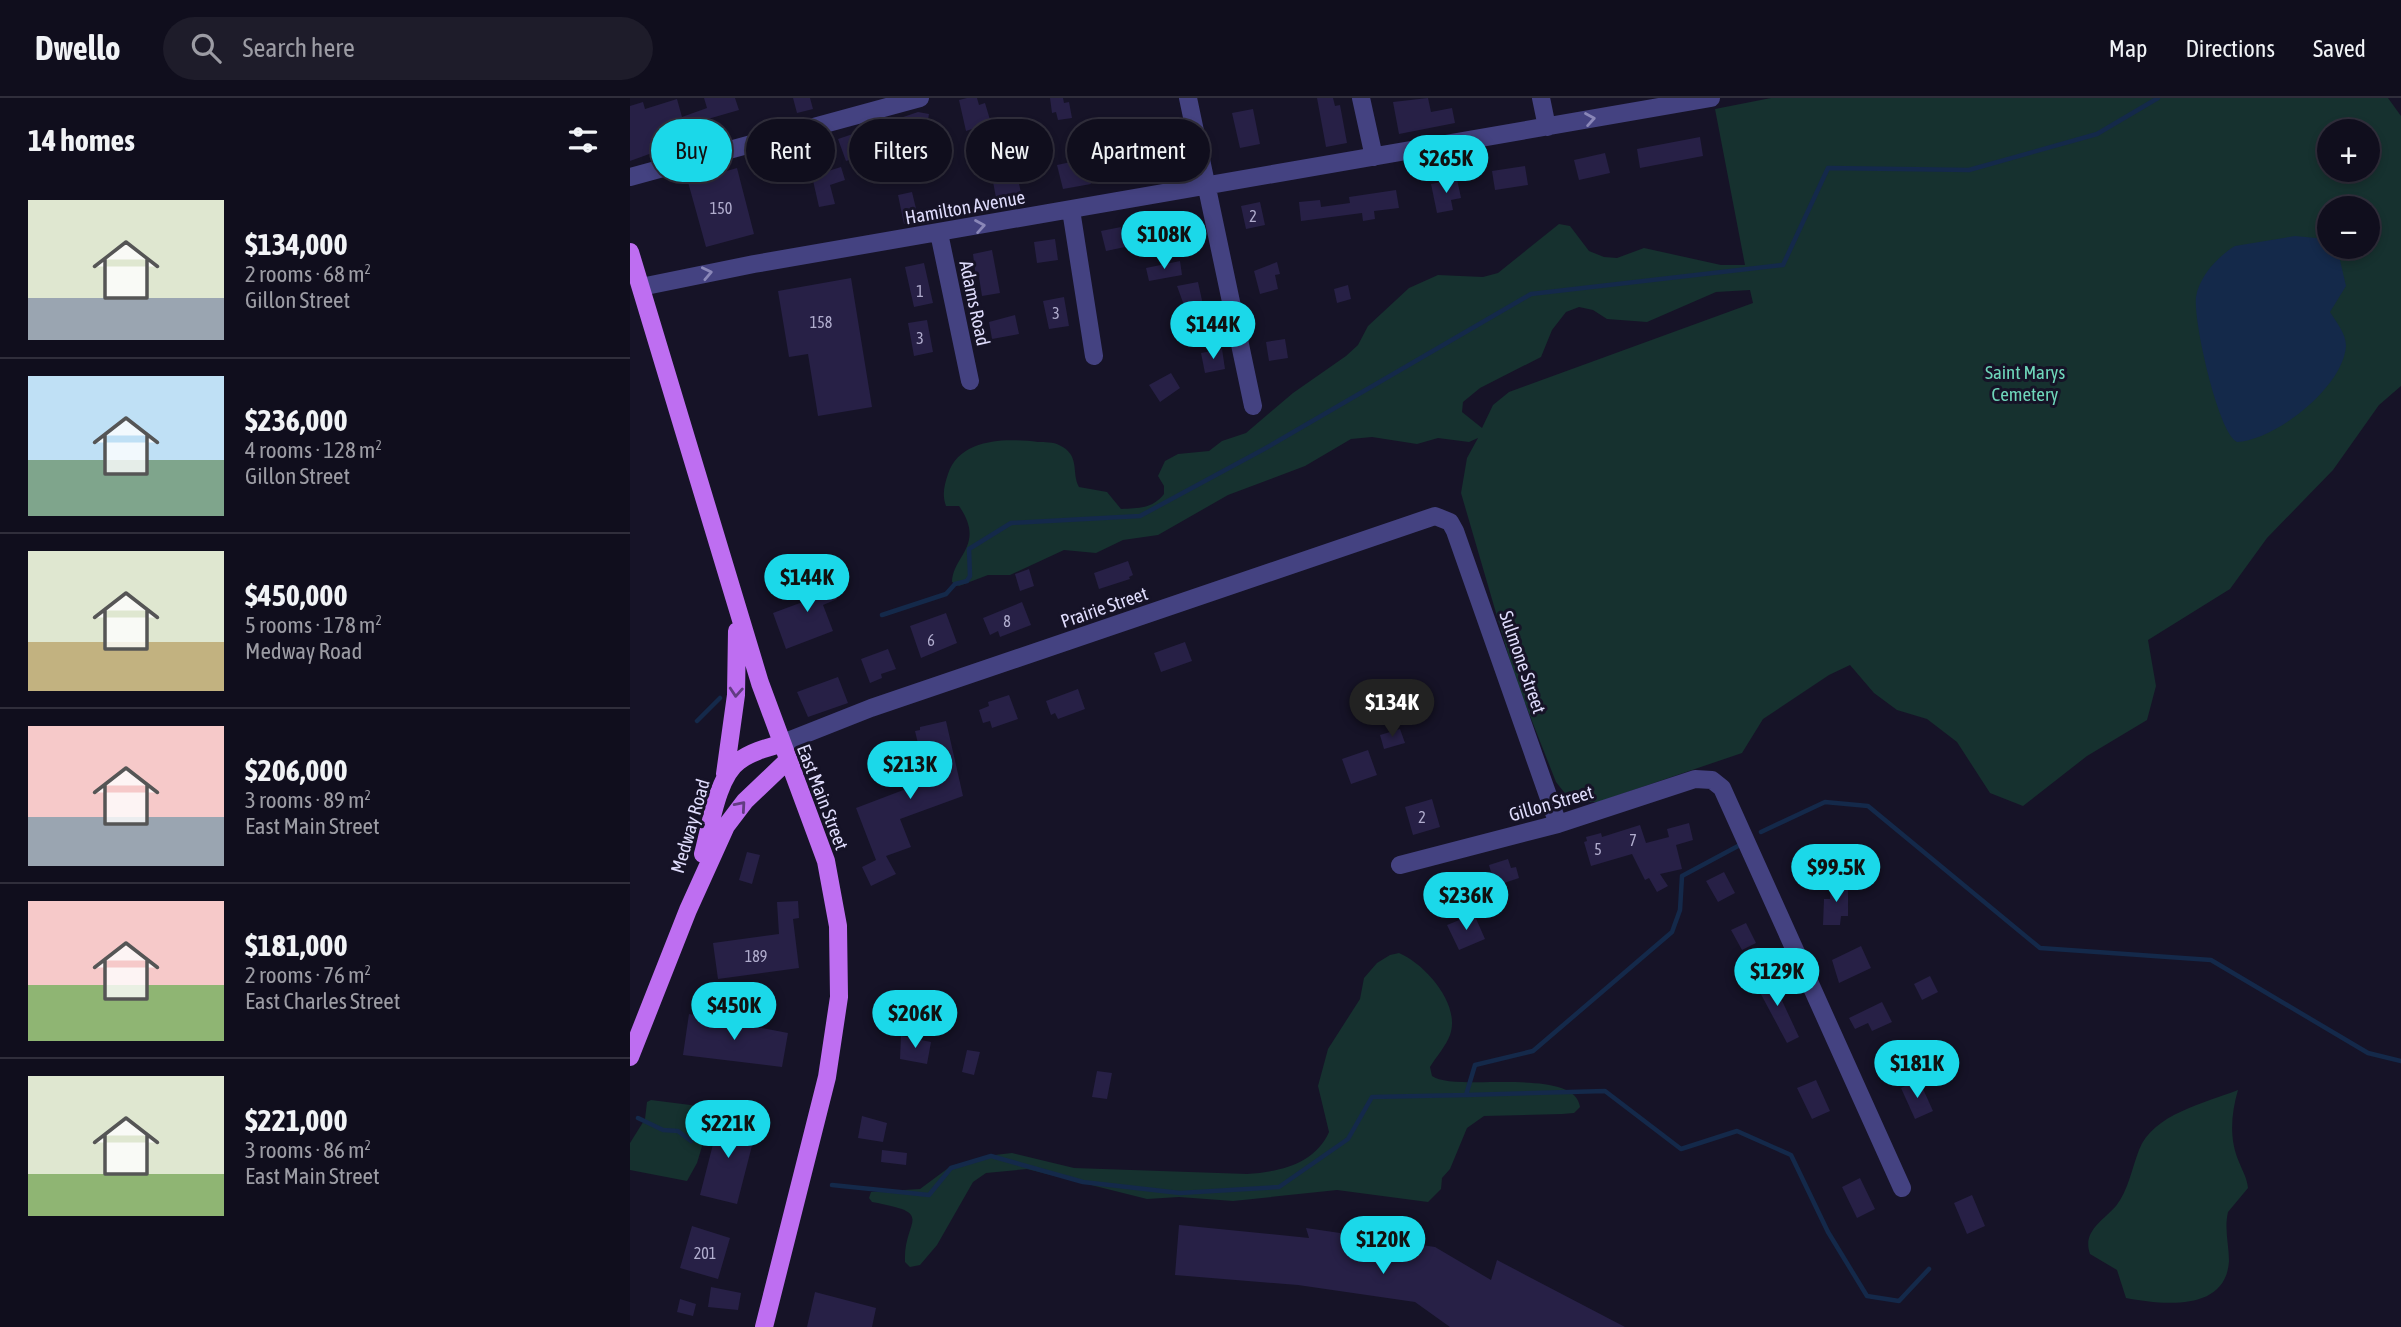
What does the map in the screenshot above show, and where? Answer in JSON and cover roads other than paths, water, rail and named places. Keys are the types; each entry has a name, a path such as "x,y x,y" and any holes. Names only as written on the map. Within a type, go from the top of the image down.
{"main road":[{"name":"East Main Street","path":"630,253 734,600 783,752 830,876 838,926 839,997 823,1097 764,1327"},
{"path":"720,793 729,756 736,695 737,639 734,600"},
{"name":"Medway Road","path":"688,909 728,773 738,761 783,752"},
{"name":"Medway Road","path":"630,1058 688,909 731,817 783,752"}],"street":[{"path":"630,177 920,98"},
{"path":"1188,98 1253,406"},
{"path":"1362,98 1374,156"},
{"path":"1541,98 1547,127"},
{"name":"Hamilton Avenue","path":"640,287 754,264 1711,98"},
{"path":"1071,210 1094,356"},
{"name":"Adams Road","path":"939,233 970,381"},
{"name":"Prairie Street","path":"783,752 870,708 1422,518 1443,517"},
{"name":"Sulmone Street","path":"1443,517 1455,531 1558,824"},
{"name":"Gillon Street","path":"1400,865 1558,824 1695,779 1711,779 1722,788 1902,1188"}],"water":[{"path":"2295,236 2317,238 2317,259 2340,259 2346,286 2330,312 2346,341 2342,362 2333,378 2305,409 2287,422 2270,432 2237,442 2222,419 2215,398 2196,309 2196,297 2201,282 2222,255 2235,246"}],"waterway":[{"path":"882,615 946,594 955,584 967,581 970,576 969,549 1011,523 1140,516 1266,448 1531,294 1783,265 1828,168 1969,170 2097,134 2158,98"},
{"path":"697,721 720,698"},
{"path":"1761,832 1825,802 1868,806 2040,948 2211,960 2368,1053 2401,1061"},
{"path":"832,1185 929,1195 951,1168 991,1156 1083,1182 1180,1193 1279,1187 1348,1139 1372,1097 1466,1095 1475,1065 1533,1051 1672,932 1680,910 1682,876 1738,846"},
{"path":"1466,1095 1605,1091 1681,1149 1737,1131 1791,1155 1828,1232 1867,1296 1899,1301 1929,1269"},
{"path":"638,1118 663,1130 678,1131 691,1141"}],"park label":[{"name":"Saint Marys Cemetery","path":"2025,383"}]}
